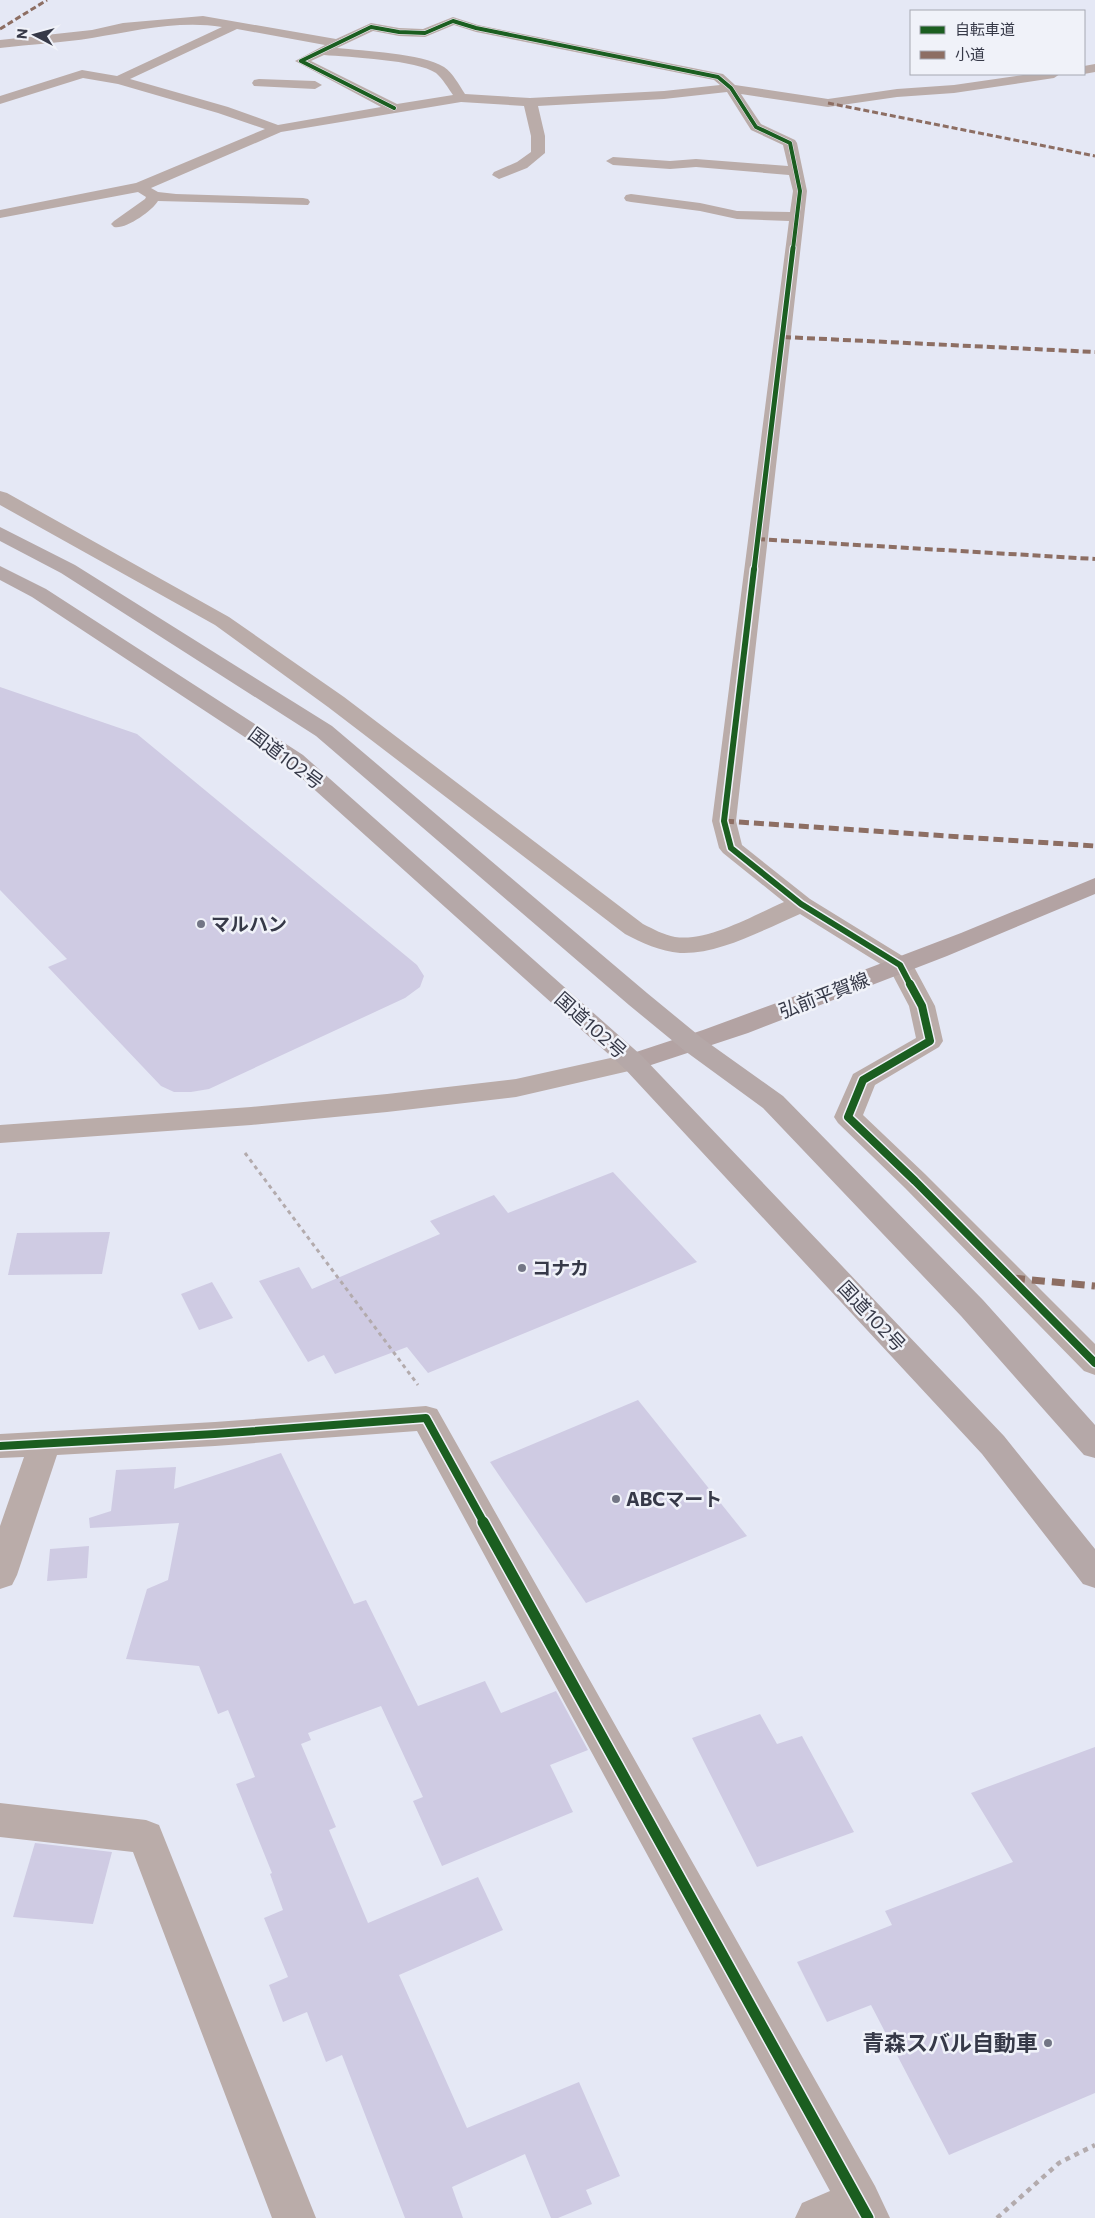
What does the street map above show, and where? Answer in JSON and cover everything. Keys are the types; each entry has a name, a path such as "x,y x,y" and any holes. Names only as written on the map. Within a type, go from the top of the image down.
{"highway":[{"name":"国道102号","path":"0,533 68,569 324,731 638,999 694,1044 773,1102 972,1308 1095,1446"},
{"name":"国道102号","path":"0,572 39,593 295,760 633,1062 993,1445 1095,1574"}],"main road":[{"name":"弘前平賀線","path":"633,1062 694,1044 900,966 1095,885"}],"street":[{"path":"452,6 450,12 453,21"},
{"path":"0,44 92,34 123,27 203,20 338,43"},
{"path":"394,108 301,61 371,27 399,32 425,33 453,21 476,28 718,77 731,88 756,127 790,143 800,191 724,821 731,848 801,904 900,966 922,1006 930,1041 863,1080 848,1117 915,1181 1095,1363"},
{"path":"119,80 234,26"},
{"path":"319,51 356,53 421,64 440,70 461,98"},
{"path":"0,100 82,74 119,80 223,110 277,129"},
{"path":"0,214 140,187 277,129 327,119 461,98 530,102 664,95 731,88 828,103 896,93 954,89 1047,75"},
{"path":"259,83 315,85"},
{"path":"290,85 300,101"},
{"path":"499,175 522,165 538,153 538,136 530,102"},
{"path":"314,110 327,119"},
{"path":"613,161 670,165 696,163 796,171"},
{"path":"140,187 154,196 303,202"},
{"path":"119,224 124,219 149,206 154,196"},
{"path":"631,198 700,207 737,215 797,218"},
{"path":"0,497 222,621 336,702 634,929 656,940 684,945 713,940 801,904"},
{"path":"0,1134 251,1116 396,1102 516,1088 633,1062"},
{"path":"0,1446 44,1445 426,1418 864,2209 817,2218"},
{"path":"0,1575 44,1445"},
{"path":"0,1820 146,1837 294,2218"}],"path":[{"path":"245,1153 418,1386 426,1418"},
{"path":"997,2218 1059,2163 1095,2145"}],"building":[{"name":"マルハン","path":"0,687 137,734 417,965 424,976 420,987 405,998 209,1089 174,1092 161,1086 48,967 67,959 0,890"},
{"name":"コナカ","path":"613,1172 697,1262 428,1373 407,1347 335,1374 324,1355 308,1362 259,1281 299,1267 312,1289 440,1234 430,1221 494,1195 508,1213"},
{"path":"110,1232 102,1274 8,1275 17,1233"},
{"path":"212,1282 233,1318 199,1330 181,1294"},
{"name":"ABCマート","path":"638,1400 747,1536 586,1603 490,1462"},
{"path":"281,1453 354,1604 366,1600 418,1706 485,1681 501,1713 556,1691 588,1750 550,1765 573,1812 442,1866 413,1801 423,1797 381,1706 308,1733 311,1740 301,1744 336,1827 329,1830 368,1923 478,1877 503,1930 399,1975 467,2128 579,2082 620,2176 586,2190 592,2204 558,2218 551,2218 525,2154 452,2187 463,2218 405,2218 342,2055 326,2062 307,2012 283,2022 269,1985 288,1977 264,1918 283,1910 270,1874 272,1873 236,1784 255,1777 228,1710 218,1714 199,1666 126,1659 147,1589 168,1580 179,1523 90,1528 89,1518 111,1511 116,1470 176,1467 174,1489"},
{"path":"89,1546 87,1578 47,1581 50,1549"},
{"path":"760,1714 777,1744 802,1736 854,1832 757,1867 692,1738"},
{"path":"1095,1747 1095,2093 949,2155 871,2005 827,2022 797,1962 892,1925 885,1911 1013,1862 971,1793"},
{"path":"35,1843 112,1852 93,1924 13,1917"}],"marked path":[{"path":"0,29 47,0"},
{"path":"828,103 1095,156"},
{"path":"783,337 1095,352"},
{"path":"757,539 1095,559"},
{"path":"724,821 1095,846"},
{"path":"1012,1278 1095,1286"}],"cycle path":[{"path":"394,108 301,61 371,27 399,32 425,33 453,21 476,28 718,77 731,88 756,127 790,143 800,191 724,821 731,848 801,904 900,965 922,1006 930,1041 863,1080 848,1117 915,1181 1095,1363"},
{"path":"0,1446 215,1434 426,1418 868,2218"}],"place":[{"name":"マルハン","path":"201,924"},
{"name":"コナカ","path":"522,1268"},
{"name":"ABCマート","path":"616,1499"},
{"name":"青森スバル自動車","path":"1048,2043"}]}
